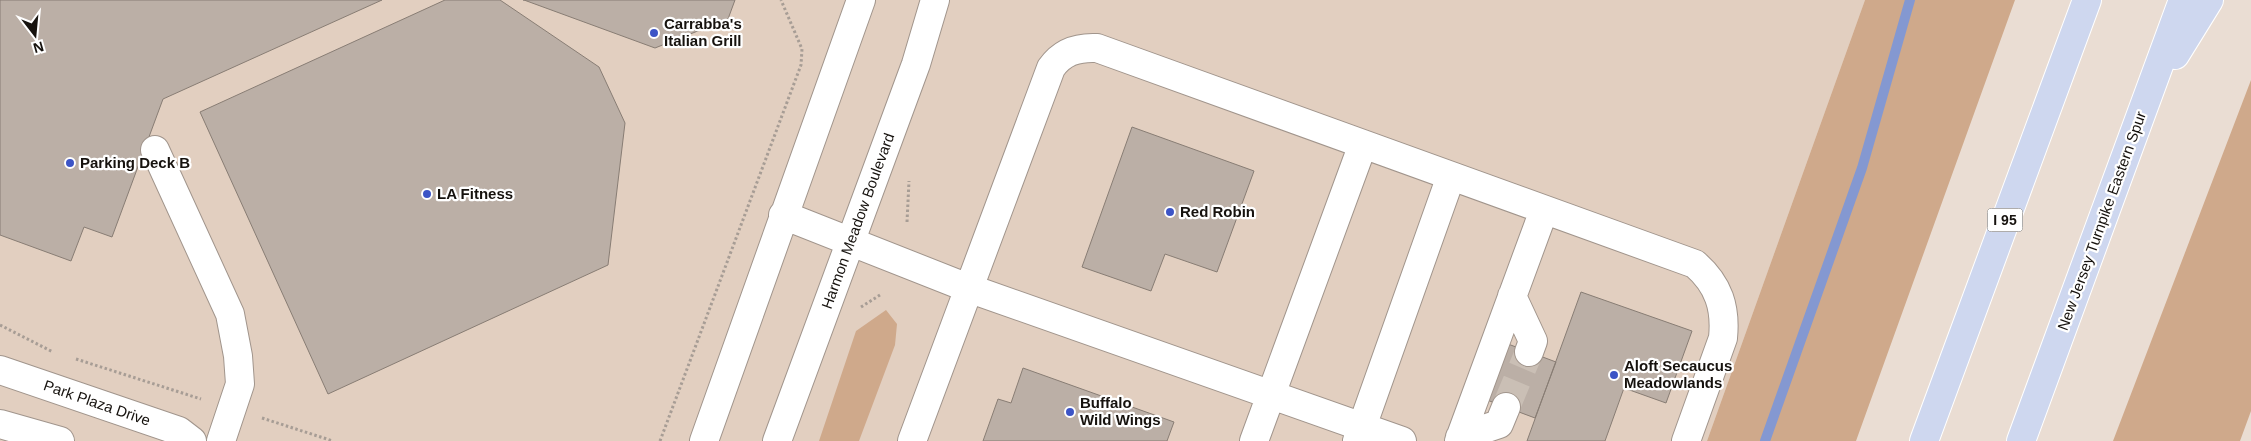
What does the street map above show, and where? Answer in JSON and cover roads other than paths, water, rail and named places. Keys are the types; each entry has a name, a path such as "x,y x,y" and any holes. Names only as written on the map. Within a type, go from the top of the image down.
{"highway":[{"name":"I 95","path":"1924,441 2087,0"},
{"name":"New Jersey Turnpike Eastern Spur","path":"2021,441 2183,0"},
{"path":"2144,105 2209,0"}],"street":[{"path":"704,441 861,0"},
{"name":"Harmon Meadow Boulevard","path":"776,441 916,64 935,0"},
{"path":"912,441 1051,68 1057,59 1068,52 1083,48 1097,48 1695,264 1713,282 1723,308 1723,338 1686,441"},
{"path":"1254,441 1363,144"},
{"path":"155,150 230,314 238,356 240,384 221,441"},
{"path":"1360,434 1451,176"},
{"path":"1460,439 1544,210"},
{"path":"783,215 851,240 968,288 1271,395 1360,434 1402,441"},
{"path":"1512,296 1533,341 1529,352"},
{"name":"Park Plaza Drive","path":"0,370 179,431 192,441"},
{"path":"1460,439 1499,424 1506,407"},
{"path":"0,424 60,441"}],"waterway":[{"path":"1765,441 1862,168 1910,0"}],"tunnel":[{"path":"1506,407 1529,352"}],"place":[{"name":"Carrabba's Italian Grill","path":"654,33"},
{"name":"Parking Deck B","path":"70,163"},
{"name":"LA Fitness","path":"427,194"},
{"name":"Red Robin","path":"1170,212"},
{"name":"Aloft Secaucus Meadowlands","path":"1614,375"},
{"name":"Buffalo Wild Wings","path":"1070,412"}]}
